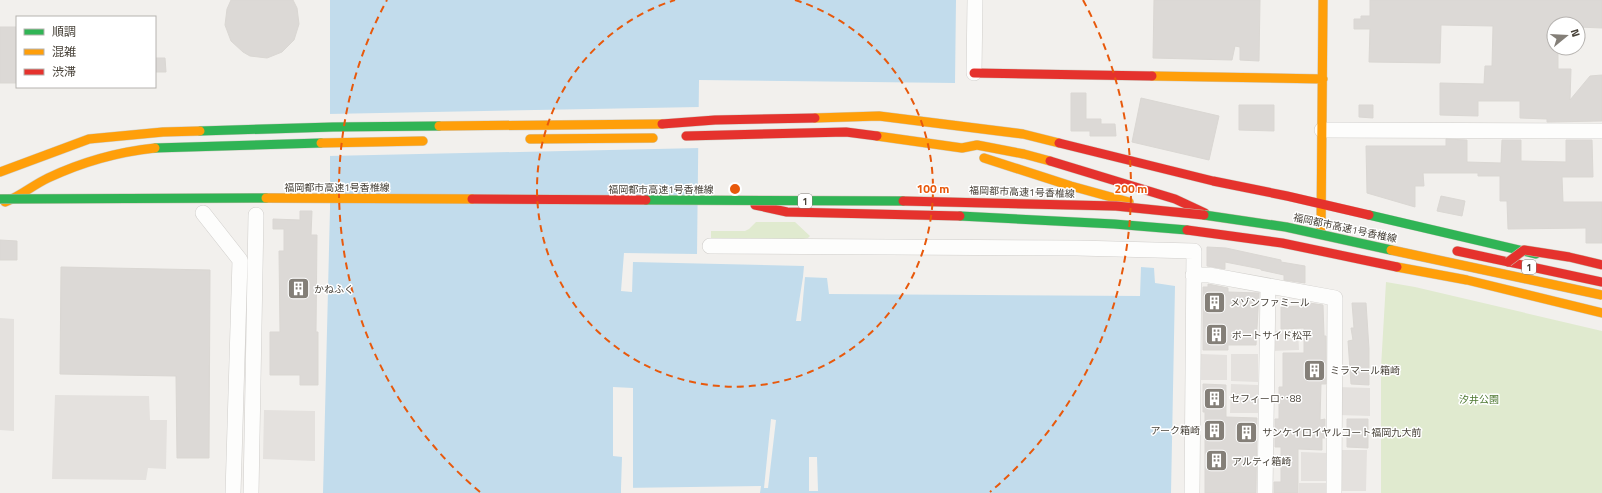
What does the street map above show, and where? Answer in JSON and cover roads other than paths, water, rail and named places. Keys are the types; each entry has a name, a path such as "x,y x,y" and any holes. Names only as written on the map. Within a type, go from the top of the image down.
{"main road":[{"path":"1321,231 1323,0"},
{"path":"974,73 1323,78"},
{"path":"0,172 89,139 163,132 333,127 660,124 715,120 879,116 1023,134 1213,181 1287,196 1492,243 1602,272"},
{"path":"674,137 846,132 962,148 977,145 1024,154 1059,163 1175,199 1209,215"},
{"path":"523,139 659,137"},
{"path":"0,203 12,199 48,178 99,159 124,152 162,147 429,140"},
{"path":"962,148 975,156 1071,186 1175,215 1209,215 1321,231 1404,247 1535,279 1602,292"},
{"path":"14,188 50,193"},
{"name":"福岡都市高速1号香椎線","path":"0,194 305,194 516,190"},
{"name":"福岡都市高速1号香椎線","path":"1058,192 1107,194 1208,204"},
{"path":"0,194 41,199"},
{"name":"福岡都市高速1号香椎線","path":"0,199 731,200 1016,202 1116,206 1198,214 1286,227 1602,295"},
{"path":"731,200 788,212 999,217 1196,231 1282,243 1379,264 1467,280 1602,313"},
{"name":"福岡都市高速1号香椎線","path":"1311,220 1327,223"},
{"name":"1","path":"1449,249 1602,282"},
{"path":"1508,262 1524,250 1569,257 1602,265"}],"street":[{"path":"974,73 975,0"},
{"path":"1322,130 1602,131"},
{"path":"203,213 240,260 233,493"},
{"path":"251,493 256,215"},
{"path":"710,246 1069,248 1194,251 1192,493"},
{"path":"1193,275 1209,275 1335,298 1334,493"},
{"path":"1265,493 1268,286"}],"water":[{"path":"330,0 956,0 955,83 699,80 697,254 624,253 621,291 632,292 633,262 804,266 803,277 827,278 829,294 1140,296 1141,267 1154,268 1155,283 1175,286 1171,493 760,493 761,486 621,488 621,493 323,493 330,209"}],"place":[{"name":"かねふく","path":"298,289"},
{"name":"メゾンファミール","path":"1215,302"},
{"name":"ポートサイド松平","path":"1216,335"},
{"name":"ミラマール箱崎","path":"1315,370"},
{"name":"セフィーロ‥88","path":"1215,398"},
{"name":"アーク箱崎","path":"1215,430"},
{"name":"サンケイロイヤルコート福岡九大前","path":"1247,432"},
{"name":"アルティ箱崎","path":"1216,461"}],"park label":[{"name":"汐井公園","path":"1479,399"}]}
